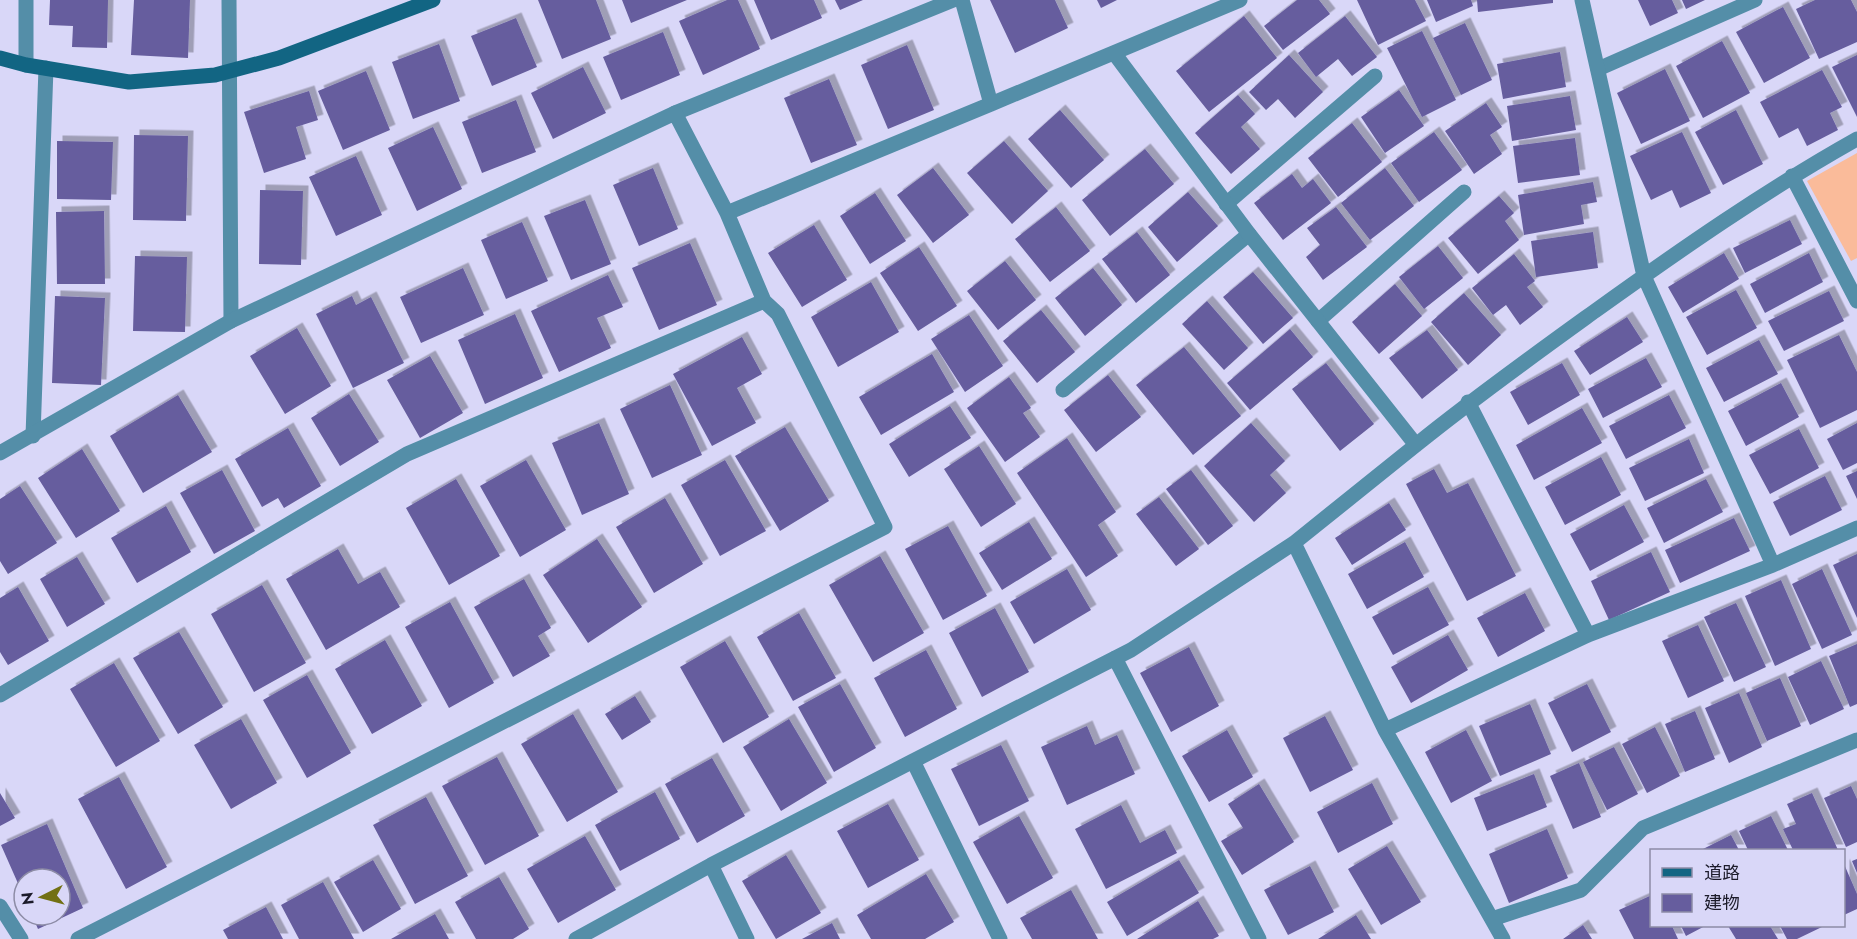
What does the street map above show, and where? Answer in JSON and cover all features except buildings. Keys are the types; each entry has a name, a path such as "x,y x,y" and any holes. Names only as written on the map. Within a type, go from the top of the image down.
{"street":[{"path":"26,0 26,65"},
{"path":"229,0 231,321"},
{"path":"0,58 26,65 129,82 215,75 279,58 433,0"},
{"path":"0,453 231,321 675,113 953,0"},
{"path":"962,0 992,104"},
{"path":"727,213 1240,0"},
{"path":"1582,0 1644,276 1773,565"},
{"path":"1598,69 1755,0"},
{"path":"1114,53 1249,234 1416,446"},
{"path":"33,436 46,68"},
{"path":"1227,204 1375,76"},
{"path":"78,939 885,527 778,314 764,301 727,213 675,113"},
{"path":"576,939 711,865 1131,651 1294,543 1468,402 1644,276 1792,176 1857,139"},
{"path":"1792,176 1857,301"},
{"path":"1318,321 1464,192"},
{"path":"1063,390 1249,234"},
{"path":"0,695 407,453 764,301"},
{"path":"1468,402 1588,634"},
{"path":"1385,730 1588,634 1773,565 1857,528"},
{"path":"1294,543 1385,730 1503,939"},
{"path":"1115,658 1259,939"},
{"path":"1492,919 1581,890 1643,828 1857,740"},
{"path":"913,761 1000,939"},
{"path":"711,865 747,939"},
{"path":"0,906 21,939"}],"shaded area":[{"path":"1857,153 1857,258 1851,261 1807,181"}]}
